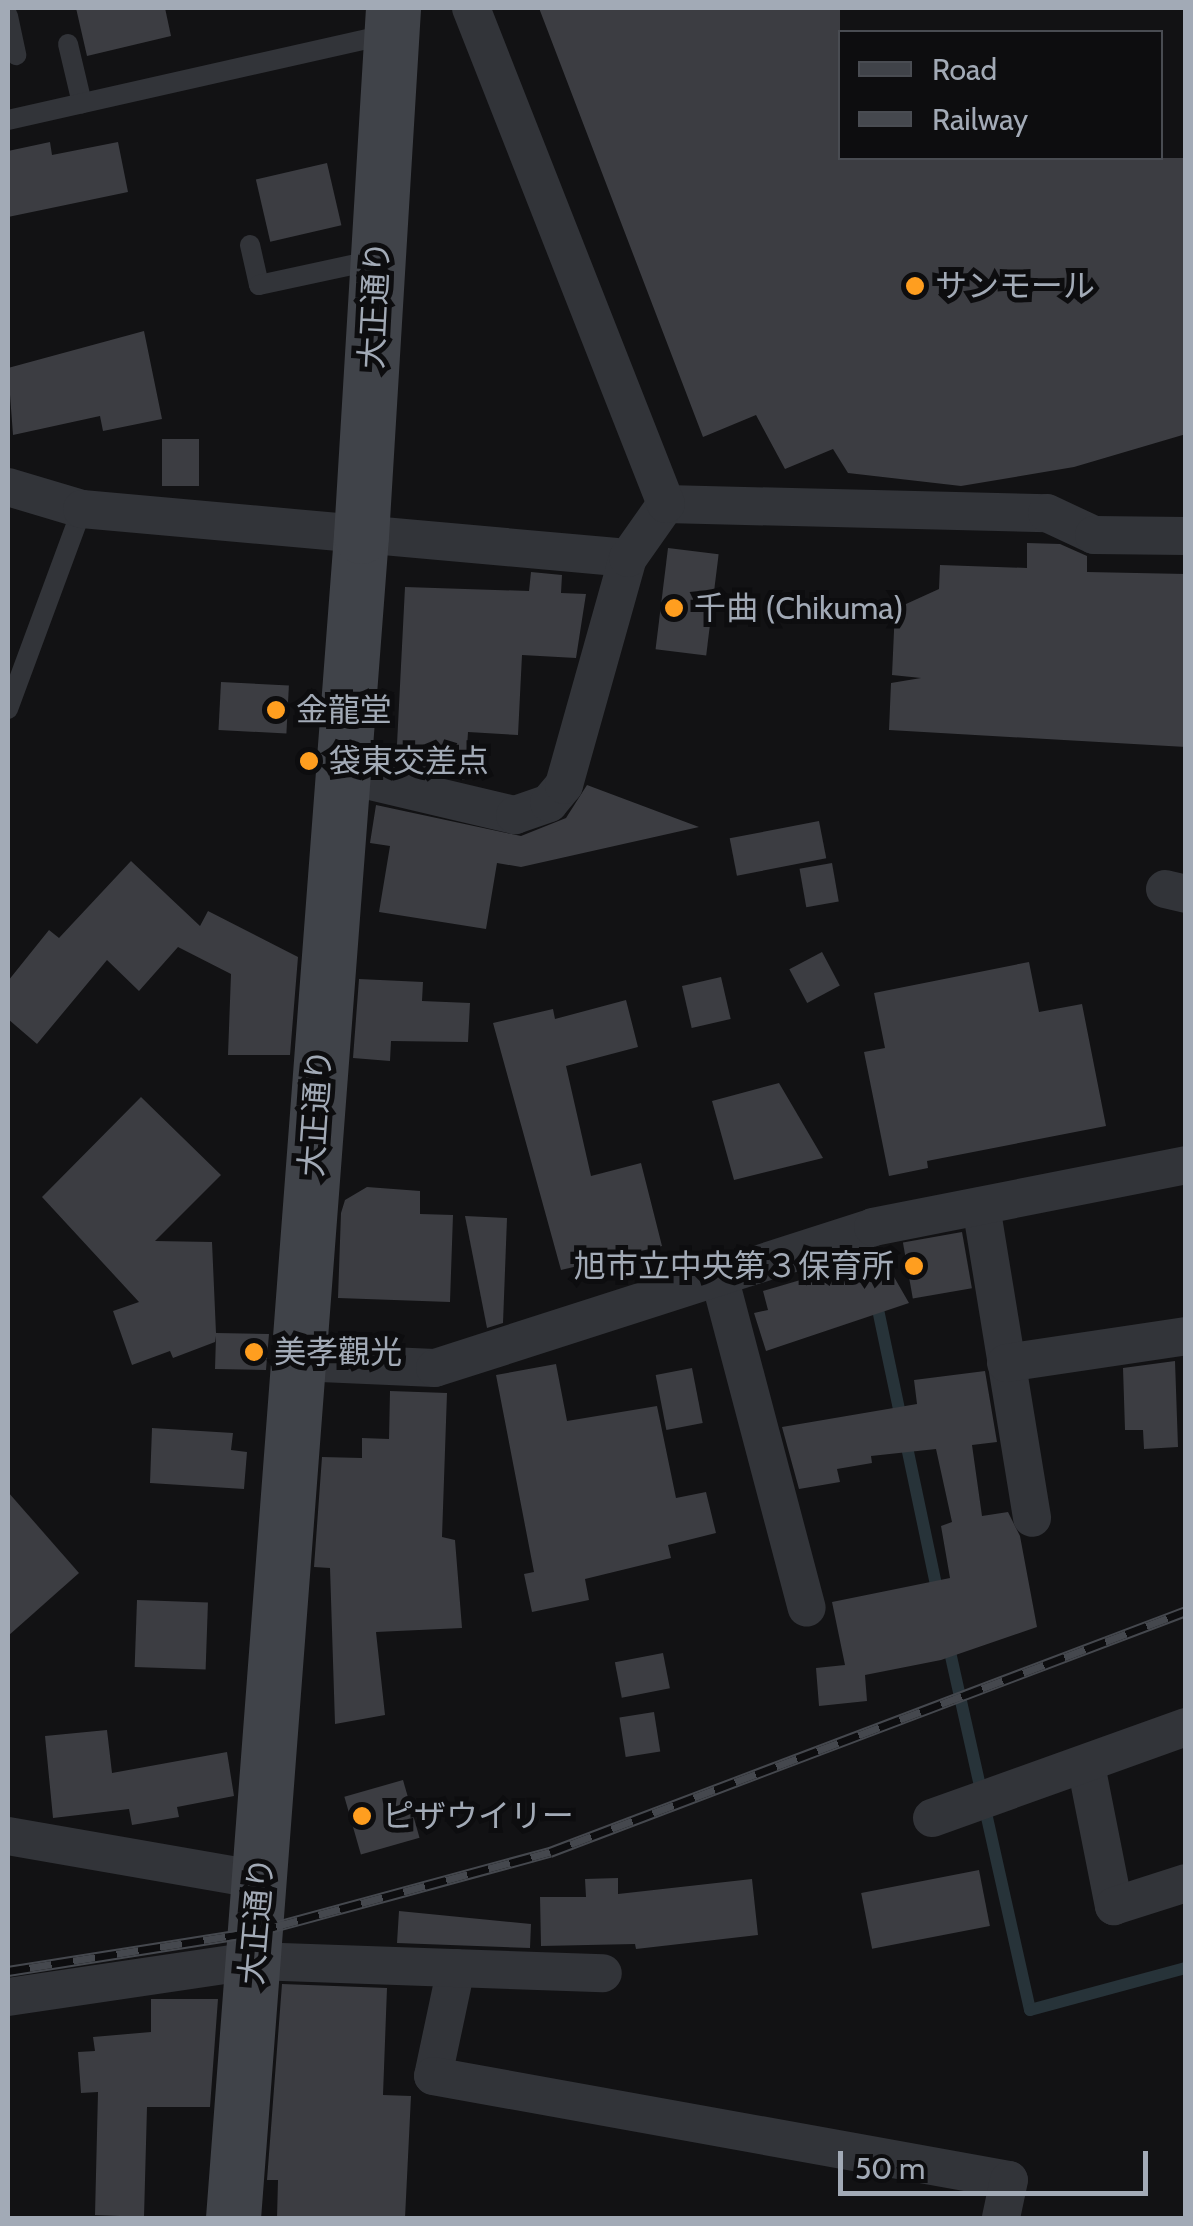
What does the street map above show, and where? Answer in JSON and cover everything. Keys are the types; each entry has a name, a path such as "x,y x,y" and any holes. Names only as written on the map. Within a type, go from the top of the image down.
{"street":[{"path":"471,8 666,504"},
{"name":"大正通り","path":"233,2218 360,536 392,20"},
{"path":"8,486 82,509 628,558"},
{"path":"666,504 1047,513 1094,535 1186,536"},
{"path":"341,774 515,815 548,804 564,785 628,558 666,504"},
{"path":"298,1362 434,1368 874,1227 1186,1165"},
{"path":"980,1206 1032,1518"},
{"path":"719,1276 807,1608"},
{"path":"1006,1364 1186,1336"},
{"path":"932,1818 1186,1728"},
{"path":"1086,1765 1114,1906 1186,1883"},
{"path":"8,1836 260,1880"},
{"path":"8,1997 253,1961 603,1973"},
{"path":"456,1968 434,2076 1009,2180 1001,2218"}],"lane":[{"path":"8,16 16,55"},
{"path":"8,120 392,20"},
{"path":"68,44 82,103"},
{"path":"250,245 259,285 377,259"},
{"path":"8,709 82,509"}],"building":[{"path":"76,8 165,8 171,36 87,56"},
{"name":"サンモール","path":"539,8 840,8 838,160 1186,158 1186,434 1074,467 961,486 848,473 833,449 785,469 756,415 703,437"},
{"path":"50,142 52,155 118,142 128,192 8,217 8,151"},
{"path":"327,163 341,225 270,242 256,179"},
{"path":"144,331 162,419 103,431 100,416 13,435 8,368"},
{"path":"162,439 199,439 199,486 162,486"},
{"path":"1027,543 1060,544 1087,556 1087,572 1186,574 1186,747 889,730 891,683 921,678 892,675 895,609 939,589 940,565 1027,568"},
{"path":"668,548 719,554 706,655 656,649"},
{"path":"531,572 562,575 561,593 586,594 576,658 522,655 518,735 468,732 465,780 396,764 405,587 529,591"},
{"path":"221,682 289,686 286,733 218,730"},
{"path":"587,785 699,827 521,867 497,863 486,929 379,912 390,846 370,843 376,805 521,836 566,818"},
{"path":"819,821 826,858 737,876 730,838"},
{"path":"131,861 200,926 208,911 298,957 290,1055 228,1055 231,974 178,947 139,991 107,960 37,1044 8,1019 8,981 49,930 59,938"},
{"path":"832,863 839,901 806,907 800,869"},
{"path":"822,952 840,986 807,1003 789,969"},
{"path":"1029,962 1039,1012 1082,1004 1106,1126 927,1161 928,1168 889,1176 864,1052 885,1048 874,993"},
{"path":"721,977 731,1019 692,1028 682,986"},
{"path":"359,979 423,982 422,1001 470,1003 468,1042 391,1041 390,1061 353,1058"},
{"path":"626,1000 638,1047 566,1066 591,1176 641,1163 662,1246 561,1270 493,1023 553,1009 555,1019"},
{"path":"779,1083 823,1158 734,1180 712,1101"},
{"path":"141,1097 221,1175 155,1241 212,1242 216,1333 269,1334 266,1370 215,1369 216,1336 215,1342 173,1358 170,1351 132,1365 113,1311 139,1302 42,1197"},
{"path":"367,1187 420,1191 420,1214 453,1215 450,1302 338,1298 341,1213 345,1200"},
{"path":"465,1216 507,1218 503,1323 487,1328"},
{"path":"962,1232 972,1288 913,1299 903,1242"},
{"path":"882,1256 909,1303 766,1351 754,1313 768,1310 763,1291"},
{"path":"1175,1361 1178,1447 1144,1449 1143,1430 1125,1430 1123,1368"},
{"path":"556,1364 567,1421 657,1406 676,1498 706,1492 716,1533 668,1545 671,1558 585,1579 589,1600 532,1612 524,1574 534,1572 496,1375"},
{"path":"692,1368 703,1423 666,1430 656,1375"},
{"path":"985,1371 997,1442 972,1445 982,1516 1008,1512 1020,1536 1037,1627 941,1660 865,1675 867,1701 819,1706 816,1668 845,1665 832,1602 950,1578 941,1526 952,1522 936,1449 871,1456 872,1463 837,1469 840,1482 799,1489 782,1427 917,1404 914,1380"},
{"path":"390,1391 447,1393 442,1537 455,1540 462,1628 376,1632 385,1715 335,1724 330,1568 314,1567 322,1457 362,1458 362,1438 389,1439"},
{"path":"152,1428 233,1433 231,1450 247,1452 244,1489 150,1483"},
{"path":"8,1492 79,1573 8,1636"},
{"path":"137,1600 208,1602 206,1669 135,1667"},
{"path":"663,1653 670,1688 622,1698 615,1662"},
{"path":"654,1712 660,1752 626,1757 619,1717"},
{"path":"107,1730 112,1773 227,1752 234,1796 177,1807 179,1817 132,1825 129,1809 53,1818 45,1736"},
{"path":"403,1780 420,1838 361,1854 344,1797"},
{"path":"979,1870 990,1926 872,1949 861,1893"},
{"path":"618,1878 618,1894 752,1879 758,1935 636,1949 635,1944 541,1946 540,1897 586,1897 585,1879"},
{"path":"399,1911 531,1924 530,1948 397,1943"},
{"path":"282,1984 387,1988 383,2095 411,2096 405,2218 277,2218 278,2180 267,2180"},
{"path":"151,1999 218,1999 210,2107 147,2107 144,2217 95,2215 98,2092 81,2093 78,2052 95,2051 93,2037 151,2032"}],"waterway":[{"path":"876,1300 938,1594"},
{"path":"948,1643 1030,2010 1186,1968"}],"railway":[{"path":"8,1971 255,1932 550,1852 1186,1611"}],"place":[{"name":"サンモール","path":"915,286"},
{"name":"千曲 (Chikuma)","path":"674,608"},
{"name":"金龍堂","path":"276,710"},
{"name":"袋東交差点","path":"309,761"},
{"name":"旭市立中央第３保育所","path":"914,1266"},
{"name":"美孝觀光","path":"254,1352"},
{"name":"ピザウイリー","path":"362,1816"}]}
